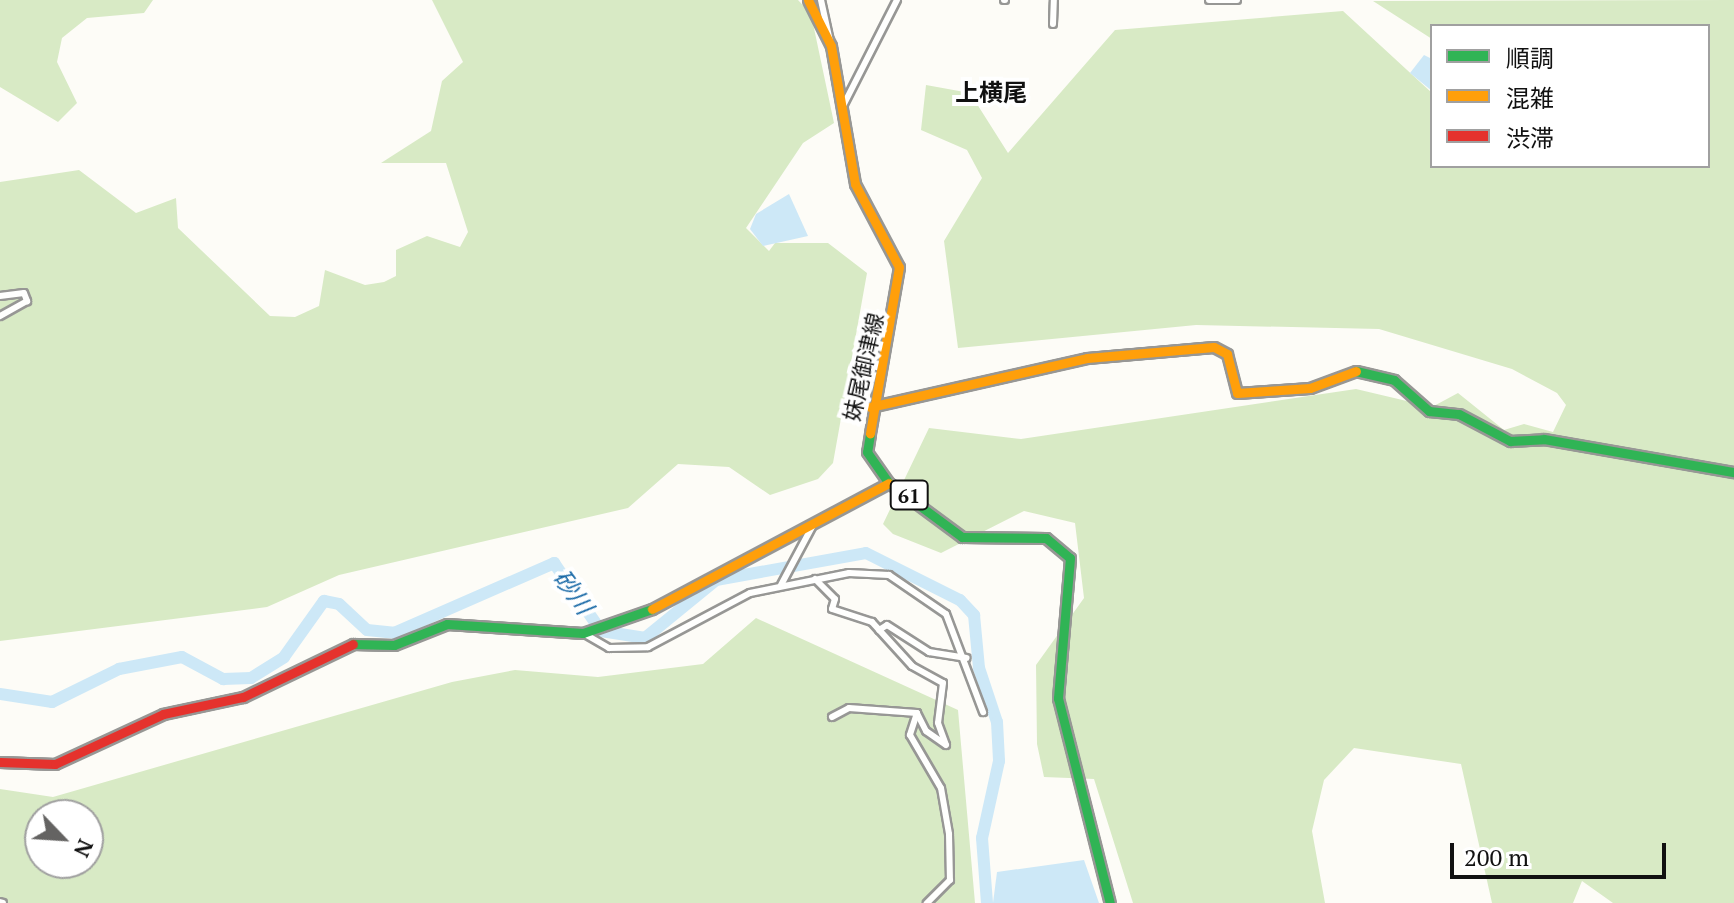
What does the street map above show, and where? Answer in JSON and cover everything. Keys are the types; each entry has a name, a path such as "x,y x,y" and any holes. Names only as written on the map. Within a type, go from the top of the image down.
{"street":[{"name":"妹尾御津線","path":"808,0 831,46 855,184 899,267 870,407 867,452 889,483 962,537 1046,538 1070,558 1058,698 1110,903"},
{"path":"821,0 831,46"},
{"path":"842,108 865,76 897,0"},
{"path":"1053,24 1054,0"},
{"path":"1209,0 1237,0"},
{"path":"0,296 24,293 27,301 0,316"},
{"path":"870,407 1087,358 1214,347 1227,354 1237,393 1310,388 1342,372 1366,371 1394,380 1429,411 1459,414 1510,441 1544,439 1734,472"},
{"path":"0,762 55,764 163,714 243,697 358,642 394,645 460,623 587,631 605,627 653,610 709,574 812,527 889,483"},
{"path":"782,582 789,564 812,527"},
{"path":"587,631 609,648 648,647 709,610 782,582 865,572 916,589 946,614 967,658 983,712"},
{"path":"815,579 835,599 832,609 879,630 912,666 943,683 938,723 944,748 917,713 849,708 832,717"},
{"path":"879,630 887,625 929,652 967,658"},
{"path":"917,713 911,744 941,788 949,834 950,880 927,903"}],"green space":[{"path":"0,0 153,0 144,13 87,18 62,38 57,62 77,103 58,122 0,87"},
{"path":"432,0 798,0 811,14 834,123 803,143 746,228 769,251 775,243 828,243 867,273 833,463 818,479 770,495 729,467 678,464 628,508 339,575 267,607 0,641 0,182 79,170 136,213 176,198 178,228 270,316 295,317 319,306 325,270 365,285 384,282 396,276 396,250 427,236 460,247 468,232 446,163 381,163 431,131 442,81 463,62"},
{"path":"1734,0 1734,903 1613,903 1582,881 1573,903 1492,903 1461,764 1354,748 1324,780 1312,831 1325,903 1133,903 1094,779 1044,777 1037,744 1036,665 1084,598 1075,523 1024,511 941,553 893,534 883,524 929,428 1021,439 1356,389 1432,407 1458,393 1504,430 1524,424 1553,432 1566,405 1557,393 1512,369 1379,329 1196,325 958,348 944,241 982,178 967,150 921,130 926,85 970,93 1008,153 1115,30 1343,11 1430,91 1430,168 1710,168 1710,24 1430,24 1430,38 1373,1"},
{"path":"756,618 958,710 975,903 0,903 0,789 53,797 452,682 515,670 598,677 703,664"}],"water":[{"path":"1424,55 1430,58 1430,89 1410,73"},
{"path":"789,194 808,236 763,246 750,229 756,214"},
{"path":"1084,860 1099,903 993,903 997,872"}],"waterway":[{"name":"砂川","path":"0,694 52,702 119,669 182,657 223,679 251,678 284,657 324,601 339,604 367,630 394,633 554,563 601,631 645,638 716,580 866,553 960,600 974,615 979,668 997,722 999,761 982,838 987,903"}],"traffic: fast":[{"path":"1356,371 1394,380 1429,411 1459,414 1510,441 1544,439 1734,472"},
{"path":"870,434 867,452 889,483 962,537 1046,538 1070,558 1058,698 1110,903"},
{"path":"353,644 394,645 447,624 583,633 652,609"}],"traffic: slow":[{"path":"808,0 831,46 855,184 899,267 870,434"},
{"path":"870,407 1087,358 1214,347 1227,354 1237,393 1310,388 1356,371"},
{"path":"652,609 889,483"}],"traffic: jam":[{"path":"0,762 55,764 163,714 243,697 353,644"}],"district":[{"name":"上横尾","path":"991,93"}]}
